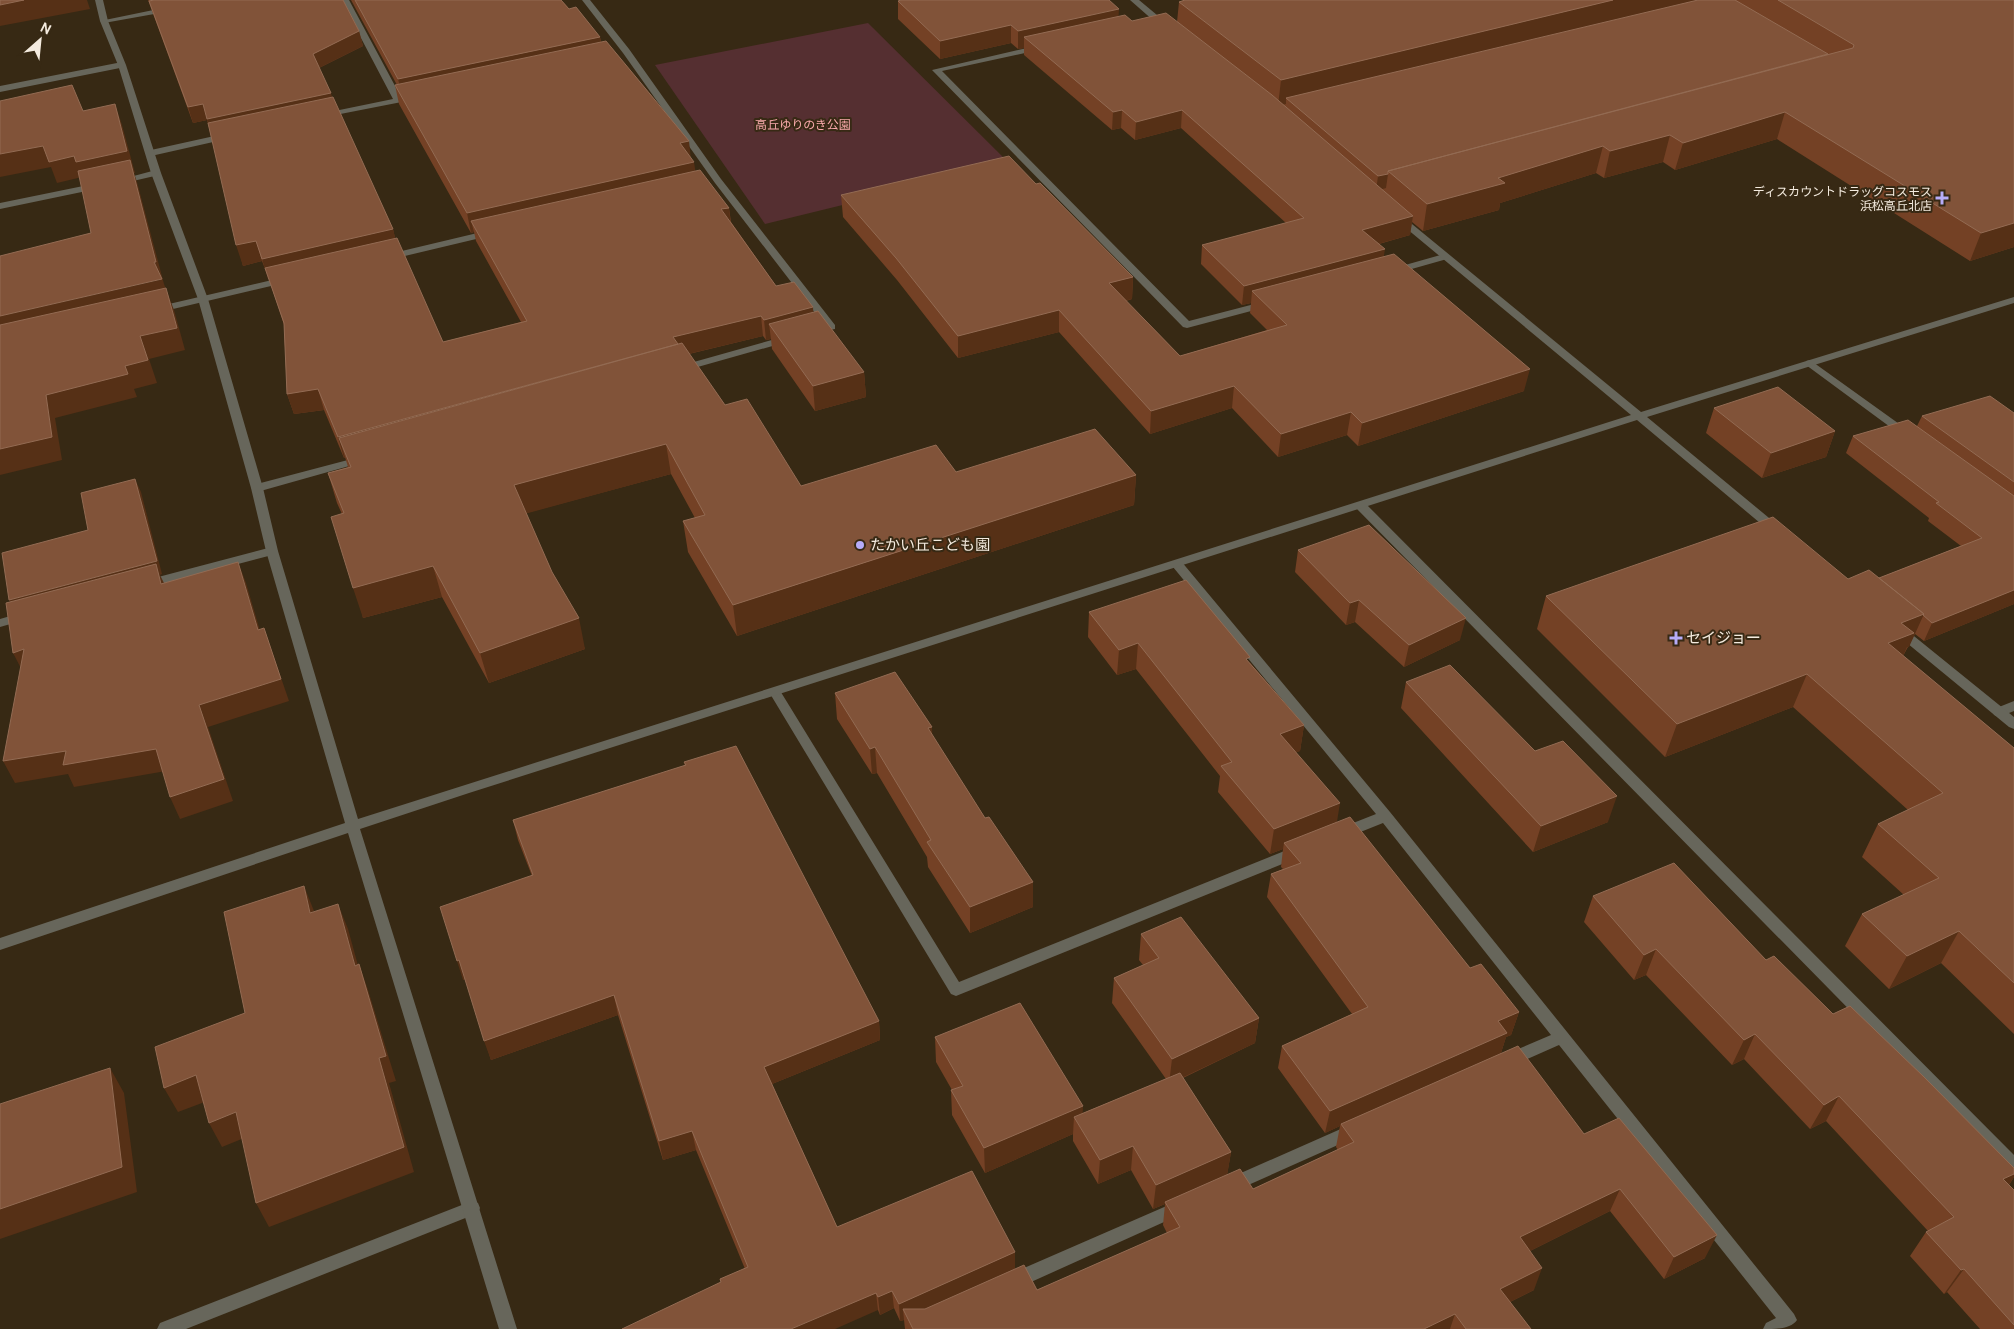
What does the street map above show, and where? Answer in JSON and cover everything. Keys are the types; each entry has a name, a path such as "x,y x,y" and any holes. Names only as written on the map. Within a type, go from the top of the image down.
{"street":[{"path":"99,0 104,21 122,65 156,173 203,299 257,488 272,551 353,827 508,1329"},
{"path":"345,0 398,100"},
{"path":"586,0 714,182 831,327 669,373"},
{"path":"1134,0 1175,33"},
{"path":"104,21 182,7"},
{"path":"1053,45 936,70 1187,325 1273,302"},
{"path":"0,89 122,65"},
{"path":"312,118 426,94"},
{"path":"151,153 236,135"},
{"path":"0,206 156,173"},
{"path":"1388,208 1444,258 1784,536"},
{"path":"378,259 504,230"},
{"path":"1387,272 1444,258"},
{"path":"145,312 300,277"},
{"path":"0,944 464,789 775,692 1637,417 2014,300"},
{"path":"1810,363 1912,439"},
{"path":"257,488 372,456"},
{"path":"1361,506 2014,1166"},
{"path":"131,588 272,551"},
{"path":"1176,564 1385,816 1788,1320 1772,1329"},
{"path":"0,623 38,613"},
{"path":"1891,624 2014,724"},
{"path":"775,692 956,990 1312,846"},
{"path":"1999,712 2014,706"},
{"path":"1330,838 1385,816"},
{"path":"1498,1066 1561,1037"},
{"path":"1216,1191 1370,1122"},
{"path":"998,1288 1188,1203"},
{"path":"166,1329 472,1208"}],"green space":[{"name":"高丘ゆりのき公園","path":"868,23 1010,164 765,224 655,65"}],"building":[{"path":"0,0 24,0 0,5"},
{"path":"343,0 359,31 313,54 331,93 207,119 203,104 188,107 149,1"},
{"path":"355,0 561,0 569,9 576,7 600,37 398,79"},
{"path":"1109,0 1119,9 1018,31 1011,25 940,41 898,1"},
{"path":"1185,0 1613,0 1281,80 1179,2"},
{"path":"1698,0 1735,0 1828,54 1388,171 1388,174 1378,176 1286,98"},
{"path":"1778,0 2014,0 2014,223 1981,233 1785,112 1683,143 1670,135 1610,151 1603,146 1498,178 1505,183 1427,204 1388,171 1853,48 1854,45"},
{"path":"1166,13 1272,95 1413,216 1362,230 1385,249 1244,286 1202,245 1304,218 1182,110 1136,122 1122,110 1113,112 1024,37 1125,15 1132,21"},
{"path":"606,41 689,141 680,143 694,162 467,213 395,85"},
{"path":"72,85 83,111 115,104 127,151 76,162 74,156 49,162 43,146 0,154 0,101"},
{"path":"333,97 393,229 262,259 256,241 236,245 208,123"},
{"path":"1009,156 1036,184 1040,183 1133,277 1109,283 1180,356 1287,325 1252,291 1394,254 1530,369 1362,423 1351,412 1281,434 1234,386 1151,411 1059,310 958,336 896,258 841,195"},
{"path":"130,160 156,262 154,262 162,279 0,316 0,256 91,233 78,171"},
{"path":"700,170 729,208 721,209 776,286 794,282 813,307 764,320 761,316 673,337 678,344 338,437 318,389 287,394 284,323 265,268 397,238 443,342 527,321 471,221"},
{"path":"166,288 177,328 140,336 148,360 125,366 128,374 46,395 52,437 0,449 0,325"},
{"path":"818,311 864,372 813,386 769,324"},
{"path":"682,343 725,405 747,399 801,486 936,445 956,472 1095,429 1136,475 733,605 683,521 705,515 666,444 514,485 552,572 579,618 480,653 433,566 353,588 331,517 344,513 328,473 351,467 339,438"},
{"path":"1778,387 1835,431 1771,453 1714,408"},
{"path":"1990,396 2014,413 2014,482 1922,416"},
{"path":"1908,420 2014,496 2014,590 1932,623 1924,614 1879,578 1982,538 1936,503 1939,502 1853,436"},
{"path":"135,479 157,561 9,600 2,553 88,530 81,493"},
{"path":"1773,517 1848,579 1869,570 1924,614 1901,623 1914,633 1888,643 2014,748 2014,983 1959,931 1907,956 1862,914 1939,878 1878,824 1943,793 1807,674 1677,724 1546,596"},
{"path":"1369,525 1466,618 1409,645 1359,600 1350,603 1298,550"},
{"path":"238,562 258,630 264,628 281,679 199,705 224,779 170,797 156,749 63,765 66,751 3,761 24,649 13,653 6,603 156,564 161,584"},
{"path":"1186,580 1250,657 1246,659 1304,725 1280,734 1340,803 1274,829 1221,766 1232,762 1138,643 1119,650 1089,612"},
{"path":"1450,665 1535,751 1563,741 1617,796 1541,826 1406,682"},
{"path":"895,672 932,727 928,728 985,818 989,817 1033,882 970,907 927,842 931,840 875,747 870,749 835,693"},
{"path":"736,746 879,1021 764,1067 837,1227 972,1171 1015,1252 899,1304 892,1291 878,1297 876,1293 791,1329 622,1329 721,1282 720,1279 748,1267 692,1131 659,1141 614,995 484,1041 459,960 457,961 440,907 533,875 513,820 686,765 684,762"},
{"path":"1350,817 1470,968 1481,964 1519,1012 1498,1021 1507,1033 1330,1111 1282,1046 1368,1007 1271,874 1301,863 1284,843"},
{"path":"1674,863 1766,960 1774,956 1833,1014 1850,1006 2014,1168 2014,1174 2003,1179 2014,1190 2014,1325 1964,1269 1961,1270 1926,1232 1954,1217 1839,1096 1824,1105 1755,1034 1744,1040 1656,949 1644,955 1593,896"},
{"path":"304,886 310,913 338,904 355,966 359,964 386,1056 379,1058 404,1147 256,1203 236,1112 209,1123 196,1075 164,1088 155,1047 245,1013 224,912"},
{"path":"1181,917 1259,1018 1172,1059 1114,978 1159,958 1141,934"},
{"path":"1020,1003 1083,1106 984,1148 951,1090 963,1086 935,1037"},
{"path":"1518,1046 1584,1134 1619,1118 1717,1235 1674,1257 1620,1189 1520,1237 1542,1268 1500,1289 1531,1329 1466,1329 1455,1314 1424,1329 913,1329 903,1309 925,1309 1024,1265 1037,1290 1180,1227 1165,1202 1240,1169 1253,1189 1354,1142 1341,1124"},
{"path":"110,1068 122,1167 0,1209 0,1104"},
{"path":"1180,1073 1231,1152 1156,1185 1133,1146 1100,1160 1074,1117"}],"place":[{"name":"ディスカウントドラッグコスモス 浜松高丘北店","path":"1942,198"},
{"name":"たかい丘こども園","path":"860,545"},
{"name":"セイジョー","path":"1676,638"}]}
